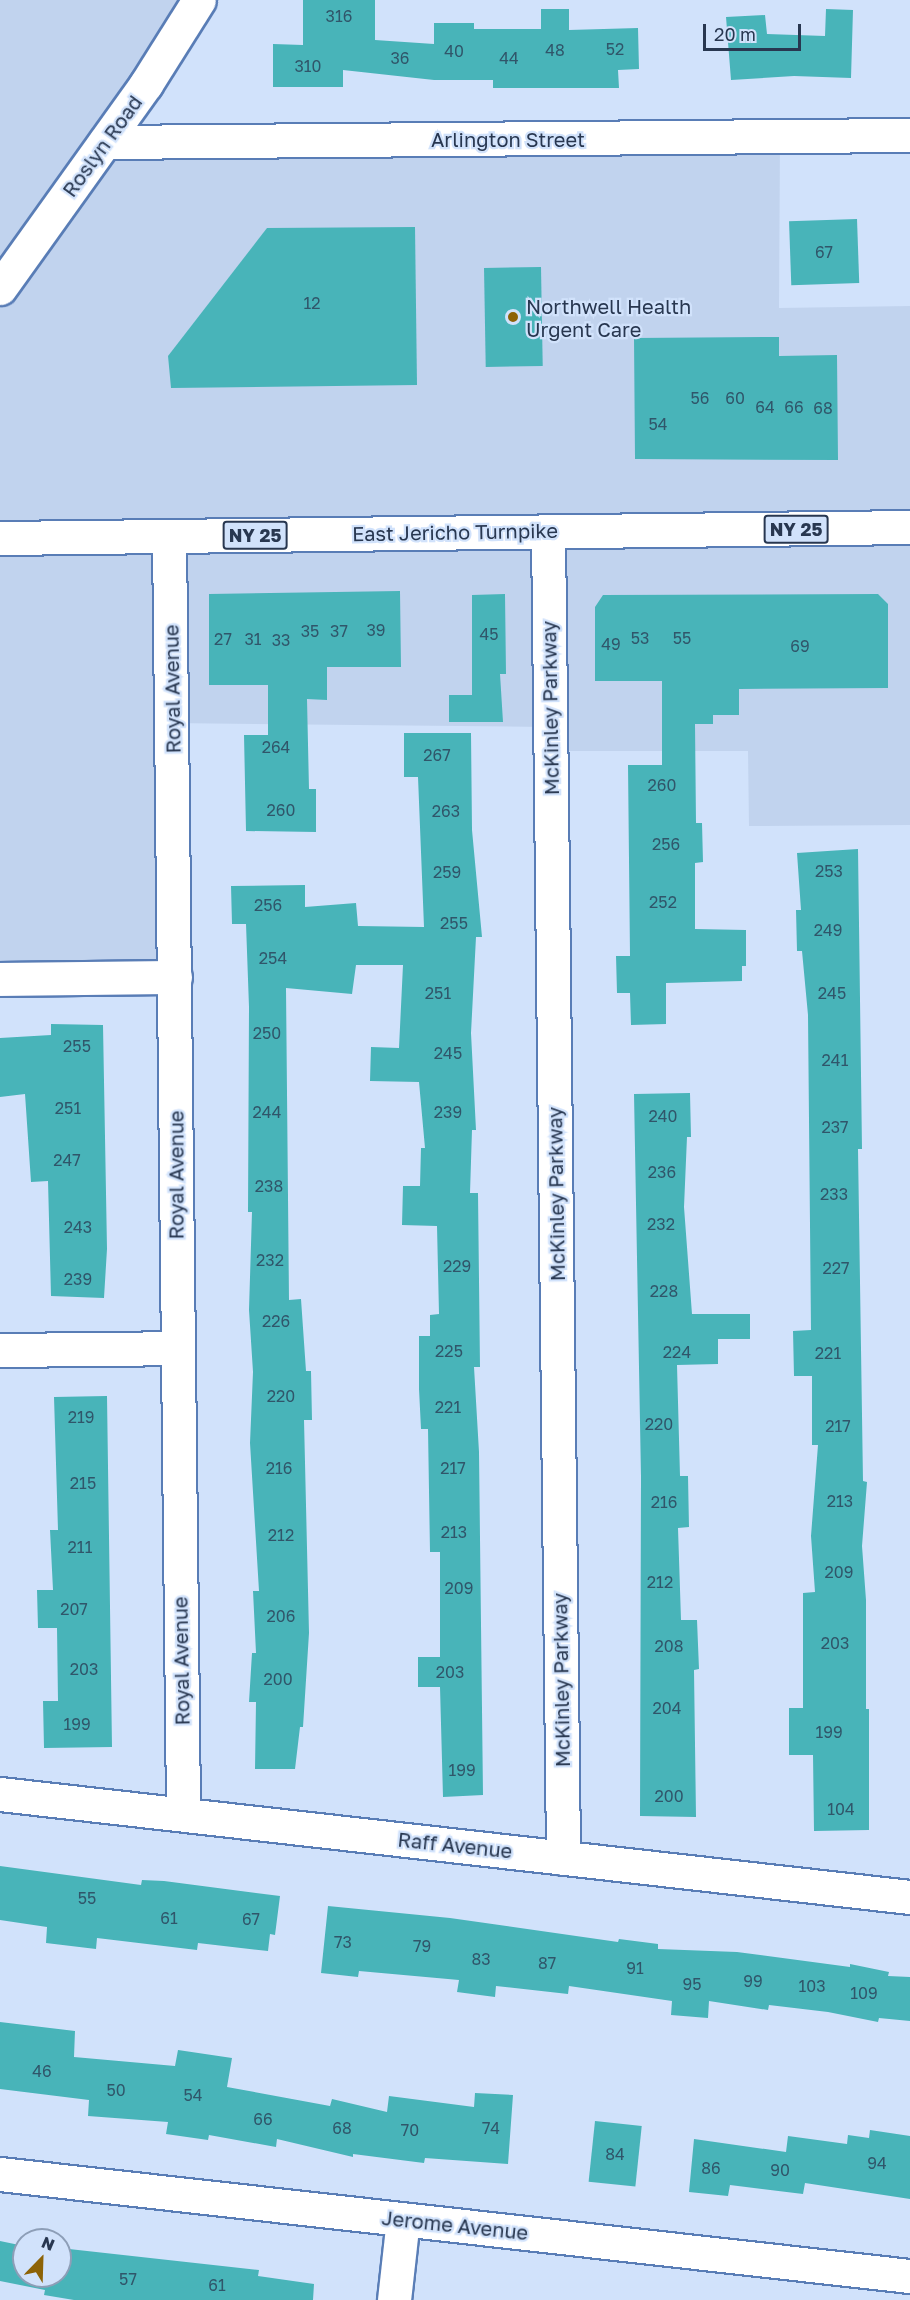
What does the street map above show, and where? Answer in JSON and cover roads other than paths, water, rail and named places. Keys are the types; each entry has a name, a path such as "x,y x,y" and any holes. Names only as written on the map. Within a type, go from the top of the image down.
{"street":[{"name":"Roslyn Road","path":"0,288 105,142 199,0"},
{"name":"Arlington Street","path":"105,142 910,135"},
{"name":"East Jericho Turnpike","path":"0,538 910,527"},
{"name":"McKinley Parkway","path":"548,531 563,1858"},
{"name":"Royal Avenue","path":"169,536 183,1815"},
{"path":"0,979 175,977"},
{"path":"0,1350 177,1348"},
{"name":"Raff Avenue","path":"0,1794 910,1897"},
{"name":"Jerome Avenue","path":"0,2174 910,2276"},
{"path":"394,2300 403,2219"}],"place":[{"name":"Northwell Health Urgent Care","path":"513,317"}]}
